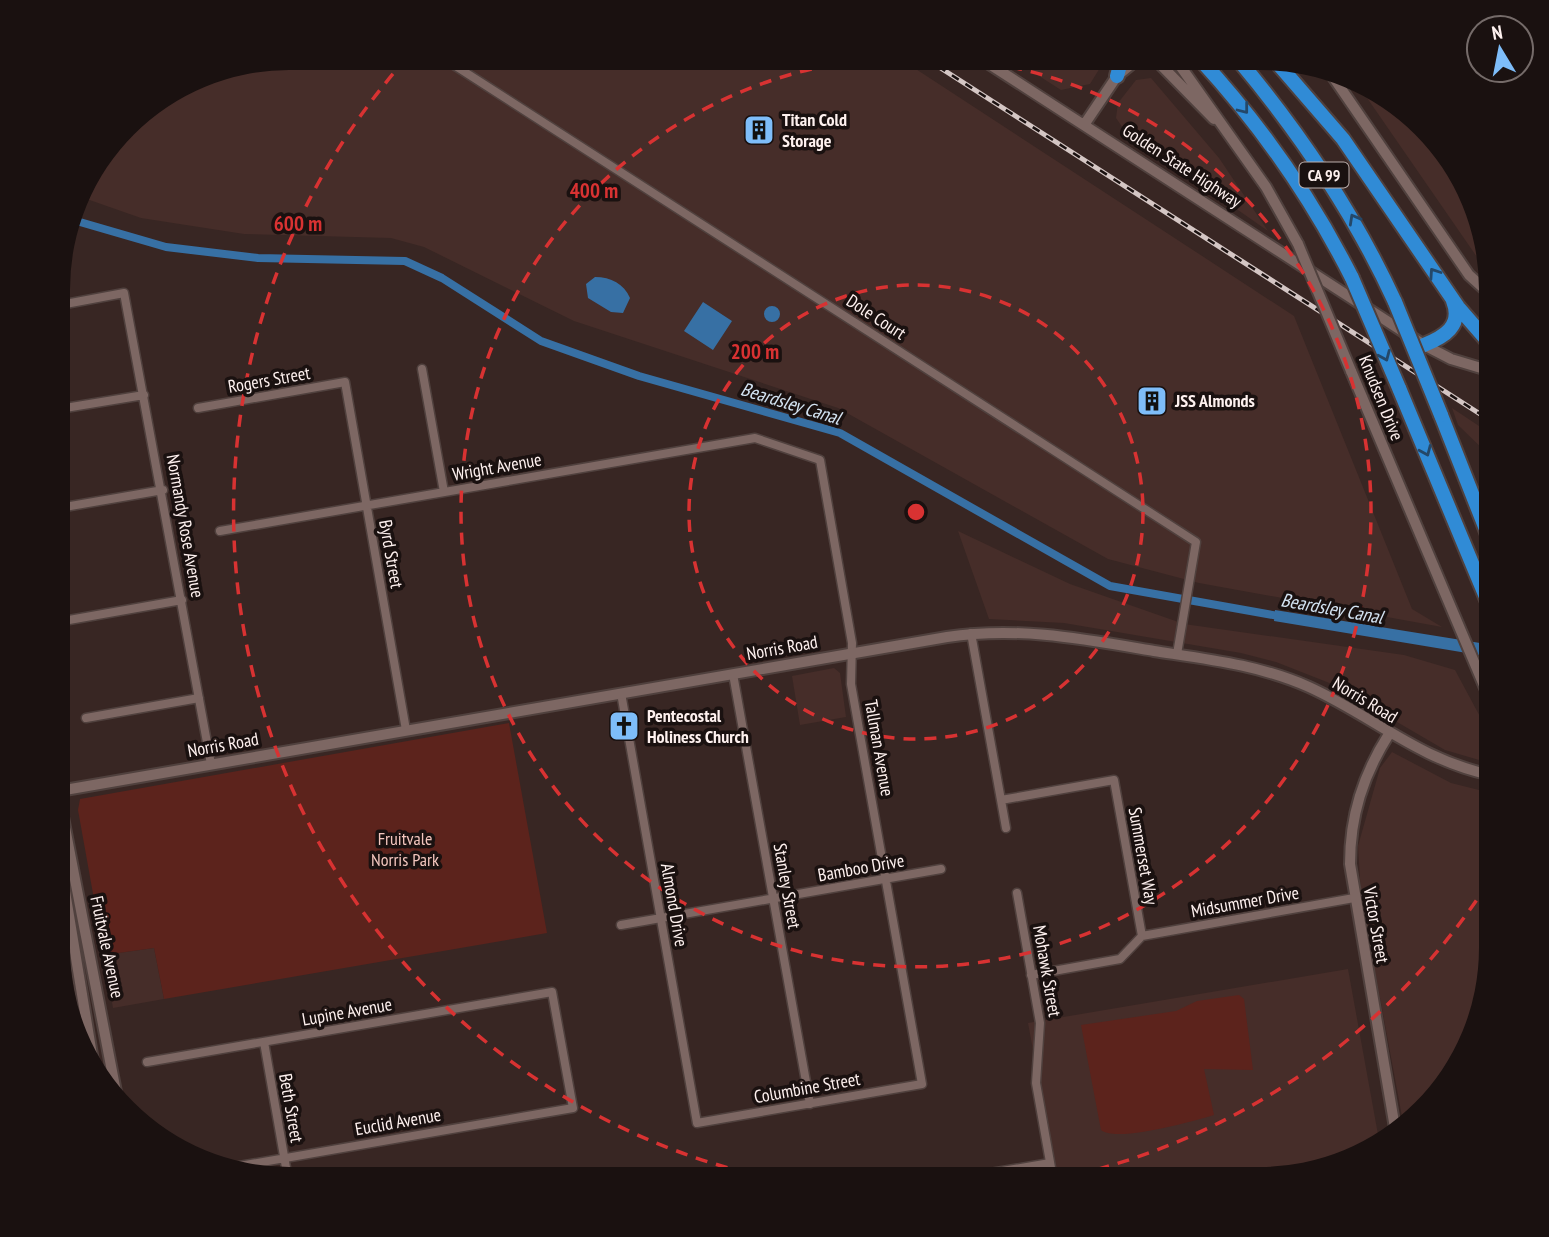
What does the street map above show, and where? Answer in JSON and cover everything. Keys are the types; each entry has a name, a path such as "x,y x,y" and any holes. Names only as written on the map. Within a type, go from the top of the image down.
{"highway":[{"path":"1117,76 1119,70"},
{"name":"CA 99","path":"1210,70 1292,172 1352,278 1479,580"},
{"name":"CA 99","path":"1247,70 1272,100 1349,210 1395,302 1479,512"},
{"path":"1285,72 1343,139 1451,298 1479,331"},
{"path":"1424,345 1443,336 1454,325 1456,310 1451,298"}],"street":[{"name":"Dole Court","path":"462,70 1196,542 1177,654"},
{"name":"Golden State Highway","path":"999,70 1424,345"},
{"path":"1084,125 1117,76 1124,70"},
{"name":"Knudsen Drive","path":"1165,70 1191,100 1216,121"},
{"name":"Knudsen Drive","path":"1181,70 1266,187 1298,244 1479,677"},
{"path":"1339,85 1469,275 1479,284"},
{"name":"Normandy Rose Avenue","path":"70,303 124,293 163,490 211,764"},
{"path":"1424,345 1451,359 1479,367"},
{"path":"422,369 444,492"},
{"name":"Rogers Street","path":"198,408 345,382"},
{"name":"Byrd Street","path":"345,382 406,730"},
{"path":"70,407 144,395"},
{"name":"Wright Avenue","path":"220,531 755,438 779,446"},
{"name":"Tallman Avenue","path":"779,446 820,460 853,653 852,684 922,1084"},
{"path":"70,507 163,490"},
{"path":"70,620 182,600"},
{"path":"971,633 1006,828"},
{"name":"Norris Road","path":"70,789 971,633 1050,634 1239,665 1285,678 1330,697 1389,734 1446,762 1479,772"},
{"name":"Stanley Street","path":"733,674 810,1104"},
{"name":"Almond Drive","path":"621,693 697,1123"},
{"path":"86,718 200,698"},
{"name":"Victor Street","path":"1389,734 1377,753 1355,807 1350,846 1354,898 1394,1121"},
{"name":"Summerset Way","path":"1001,800 1114,780 1142,936"},
{"name":"Fruitvale Avenue","path":"70,852 114,1079"},
{"name":"Bamboo Drive","path":"621,925 942,869"},
{"name":"Mohawk Street","path":"1017,893 1042,1033 1036,1083 1051,1167"},
{"name":"Midsummer Drive","path":"1142,936 1354,898"},
{"name":"Fruitvale Avenue","path":"70,924 89,1036"},
{"path":"1031,975 1119,959 1142,936"},
{"path":"81,988 97,985"},
{"name":"Lupine Avenue","path":"147,1062 552,992 573,1108"},
{"name":"Beth Street","path":"264,1042 286,1167"},
{"name":"Columbine Street","path":"697,1123 922,1084"},
{"name":"Euclid Avenue","path":"253,1164 573,1108"},
{"path":"1026,1167 1050,1163"}],"shaded area":[{"path":"275,70 917,70 1294,316 1412,609 1442,627 1199,583 1108,559 838,408 574,321 424,247 391,238 244,234 141,218 89,200 115,156 145,124 180,99 219,82 247,74"},
{"path":"1030,70 1099,70 1090,84 1061,90"},
{"path":"1151,78 1219,158 1268,231 1125,131 1116,118 1118,103 1136,80"},
{"path":"1367,98 1404,124 1434,156 1456,192 1472,233 1476,256"},
{"path":"1452,408 1479,426 1479,445 1458,425"},
{"path":"958,531 1070,584 1184,624 1404,655 1455,670 1479,715 1479,760 1445,750 1332,684 1276,662 1241,653 1064,623 989,619"},
{"path":"834,668 840,673 846,717 800,725 792,676"},
{"path":"1392,752 1451,783 1479,790 1479,962 1475,990 1462,1032 1450,1057 1425,1092 1402,1115 1361,895 1358,846 1380,768"},
{"path":"154,948 164,999 113,1008 104,955"},
{"path":"1348,969 1378,1132 1344,1150 1316,1160 1288,1165 1055,1167 1028,1023"}],"green space":[{"name":"Fruitvale Norris Park","path":"509,723 547,933 164,999 154,948 104,955 78,810 80,799"},
{"path":"1239,995 1244,999 1253,1070 1204,1069 1214,1115 1138,1133 1109,1133 1101,1130 1081,1025 1176,1011 1197,1001"}],"water":[{"path":"595,277 606,278 621,285 630,298 623,313 611,312 588,298 586,284"},
{"path":"703,302 732,321 713,350 684,331"},
{"path":"769,306 775,306 780,314 778,320 769,322 764,317 764,311"},
{"path":"1275,610 1479,643 1479,655 1274,621"}],"waterway":[{"name":"Beardsley Canal","path":"81,222 166,247 258,258 405,261 442,278 541,341 639,376 840,433 1110,586 1284,617"},
{"name":"Beardsley Canal","path":"1470,647 1479,648"}],"railway":[{"path":"944,70 1479,413"}],"place":[{"name":"Titan Cold Storage","path":"759,130"},
{"name":"JSS Almonds","path":"1152,401"},
{"name":"Pentecostal Holiness Church","path":"624,726"}]}
